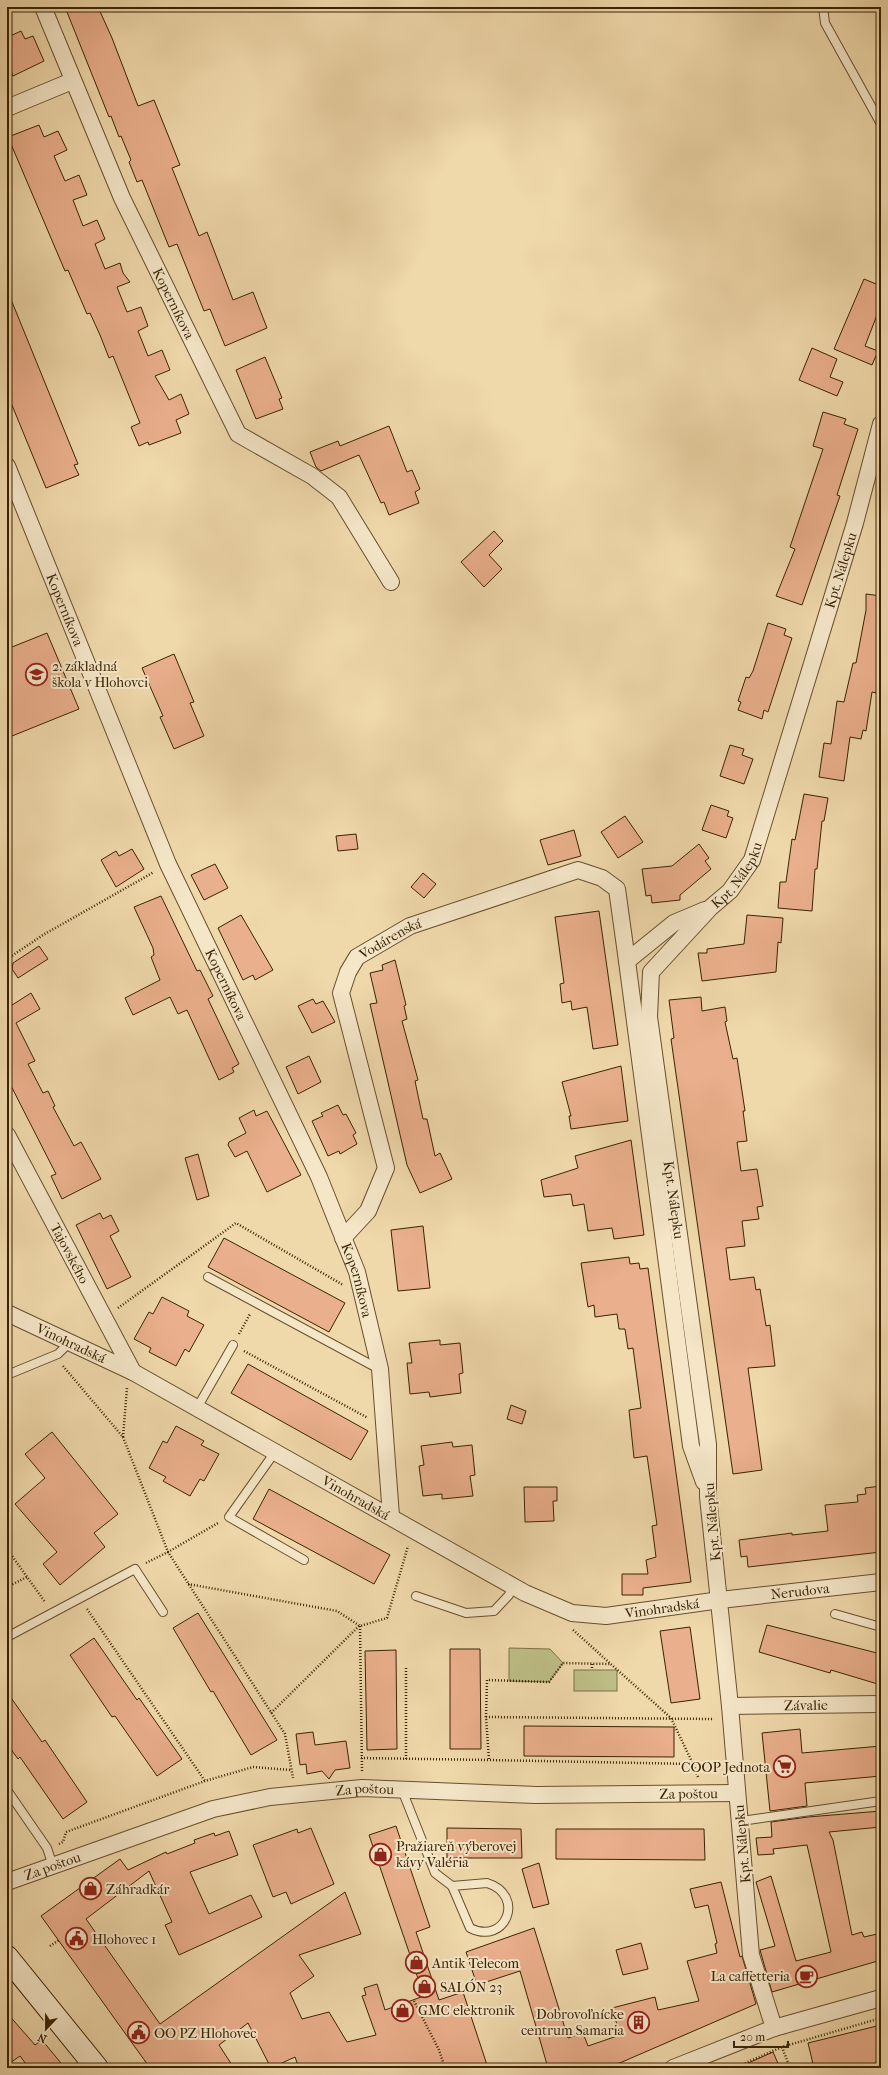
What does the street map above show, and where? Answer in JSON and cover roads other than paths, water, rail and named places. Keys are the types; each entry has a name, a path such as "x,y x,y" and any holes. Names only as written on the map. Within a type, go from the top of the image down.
{"main road":[{"path":"7,1957 97,2068"}],"street":[{"name":"Koperníkova","path":"43,7 122,198 238,434 312,476 339,496 391,582"},
{"path":"7,108 72,80"},
{"name":"Kpt. Nálepku","path":"774,2028 751,1955 741,1821 726,1712 720,1600 708,1497 708,1444 649,1017 651,972 710,908 730,892 752,860 856,523 881,424"},
{"name":"Koperníkova","path":"7,466 168,864 319,1177 357,1272 380,1369 391,1516"},
{"name":"Vodárenská","path":"343,1238 368,1212 386,1168 341,993 348,972 357,956 410,926 578,870 602,878 617,889 628,961 692,1446 708,1497"},
{"path":"628,961 674,923 710,908"},
{"name":"Tajovského","path":"7,1135 104,1317 130,1378"},
{"name":"Vinohradská","path":"7,1313 70,1342 130,1378 197,1408 391,1516 512,1586 572,1613 606,1616 720,1600"},
{"name":"Nerudova","path":"720,1600 881,1582"},
{"name":"Závalie","path":"726,1712 881,1704"},
{"name":"Za poštou","path":"7,1882 213,1809 270,1797 362,1788 536,1795 737,1793"},
{"path":"673,2068 774,2028 881,1998"}],"lane":[{"path":"823,7 825,23 881,124"},
{"path":"208,1277 380,1369"},
{"path":"7,1375 54,1355 70,1342"},
{"path":"197,1408 233,1345"},
{"path":"275,1452 229,1517 304,1560"},
{"path":"7,1637 135,1569 163,1612"},
{"path":"416,1596 466,1613 494,1611 508,1594 512,1586"},
{"path":"835,1614 881,1627"},
{"path":"7,1790 47,1848 53,1866"},
{"path":"402,1790 435,1873 452,1886 470,1928 481,1932 494,1931 506,1920 508,1904 504,1893 494,1885 487,1883 452,1886"},
{"path":"741,1821 881,1801"}],"place":[{"name":"2. základná škola v Hlohovci","path":"37,674"},
{"name":"COOP Jednota","path":"785,1767"},
{"name":"Pražiareň výberovej kávy Valéria","path":"380,1854"},
{"name":"Záhradkár","path":"90,1889"},
{"name":"Hlohovec 1","path":"77,1939"},
{"name":"Antik Telecom","path":"417,1963"},
{"name":"La caffetteria","path":"806,1976"},
{"name":"SALÓN 23","path":"425,1987"},
{"name":"GMC elektronik","path":"403,2010"},
{"name":"Dobrovoľnícke centrum Samaria","path":"639,2022"},
{"name":"OO PZ Hlohovec","path":"138,2033"}]}
